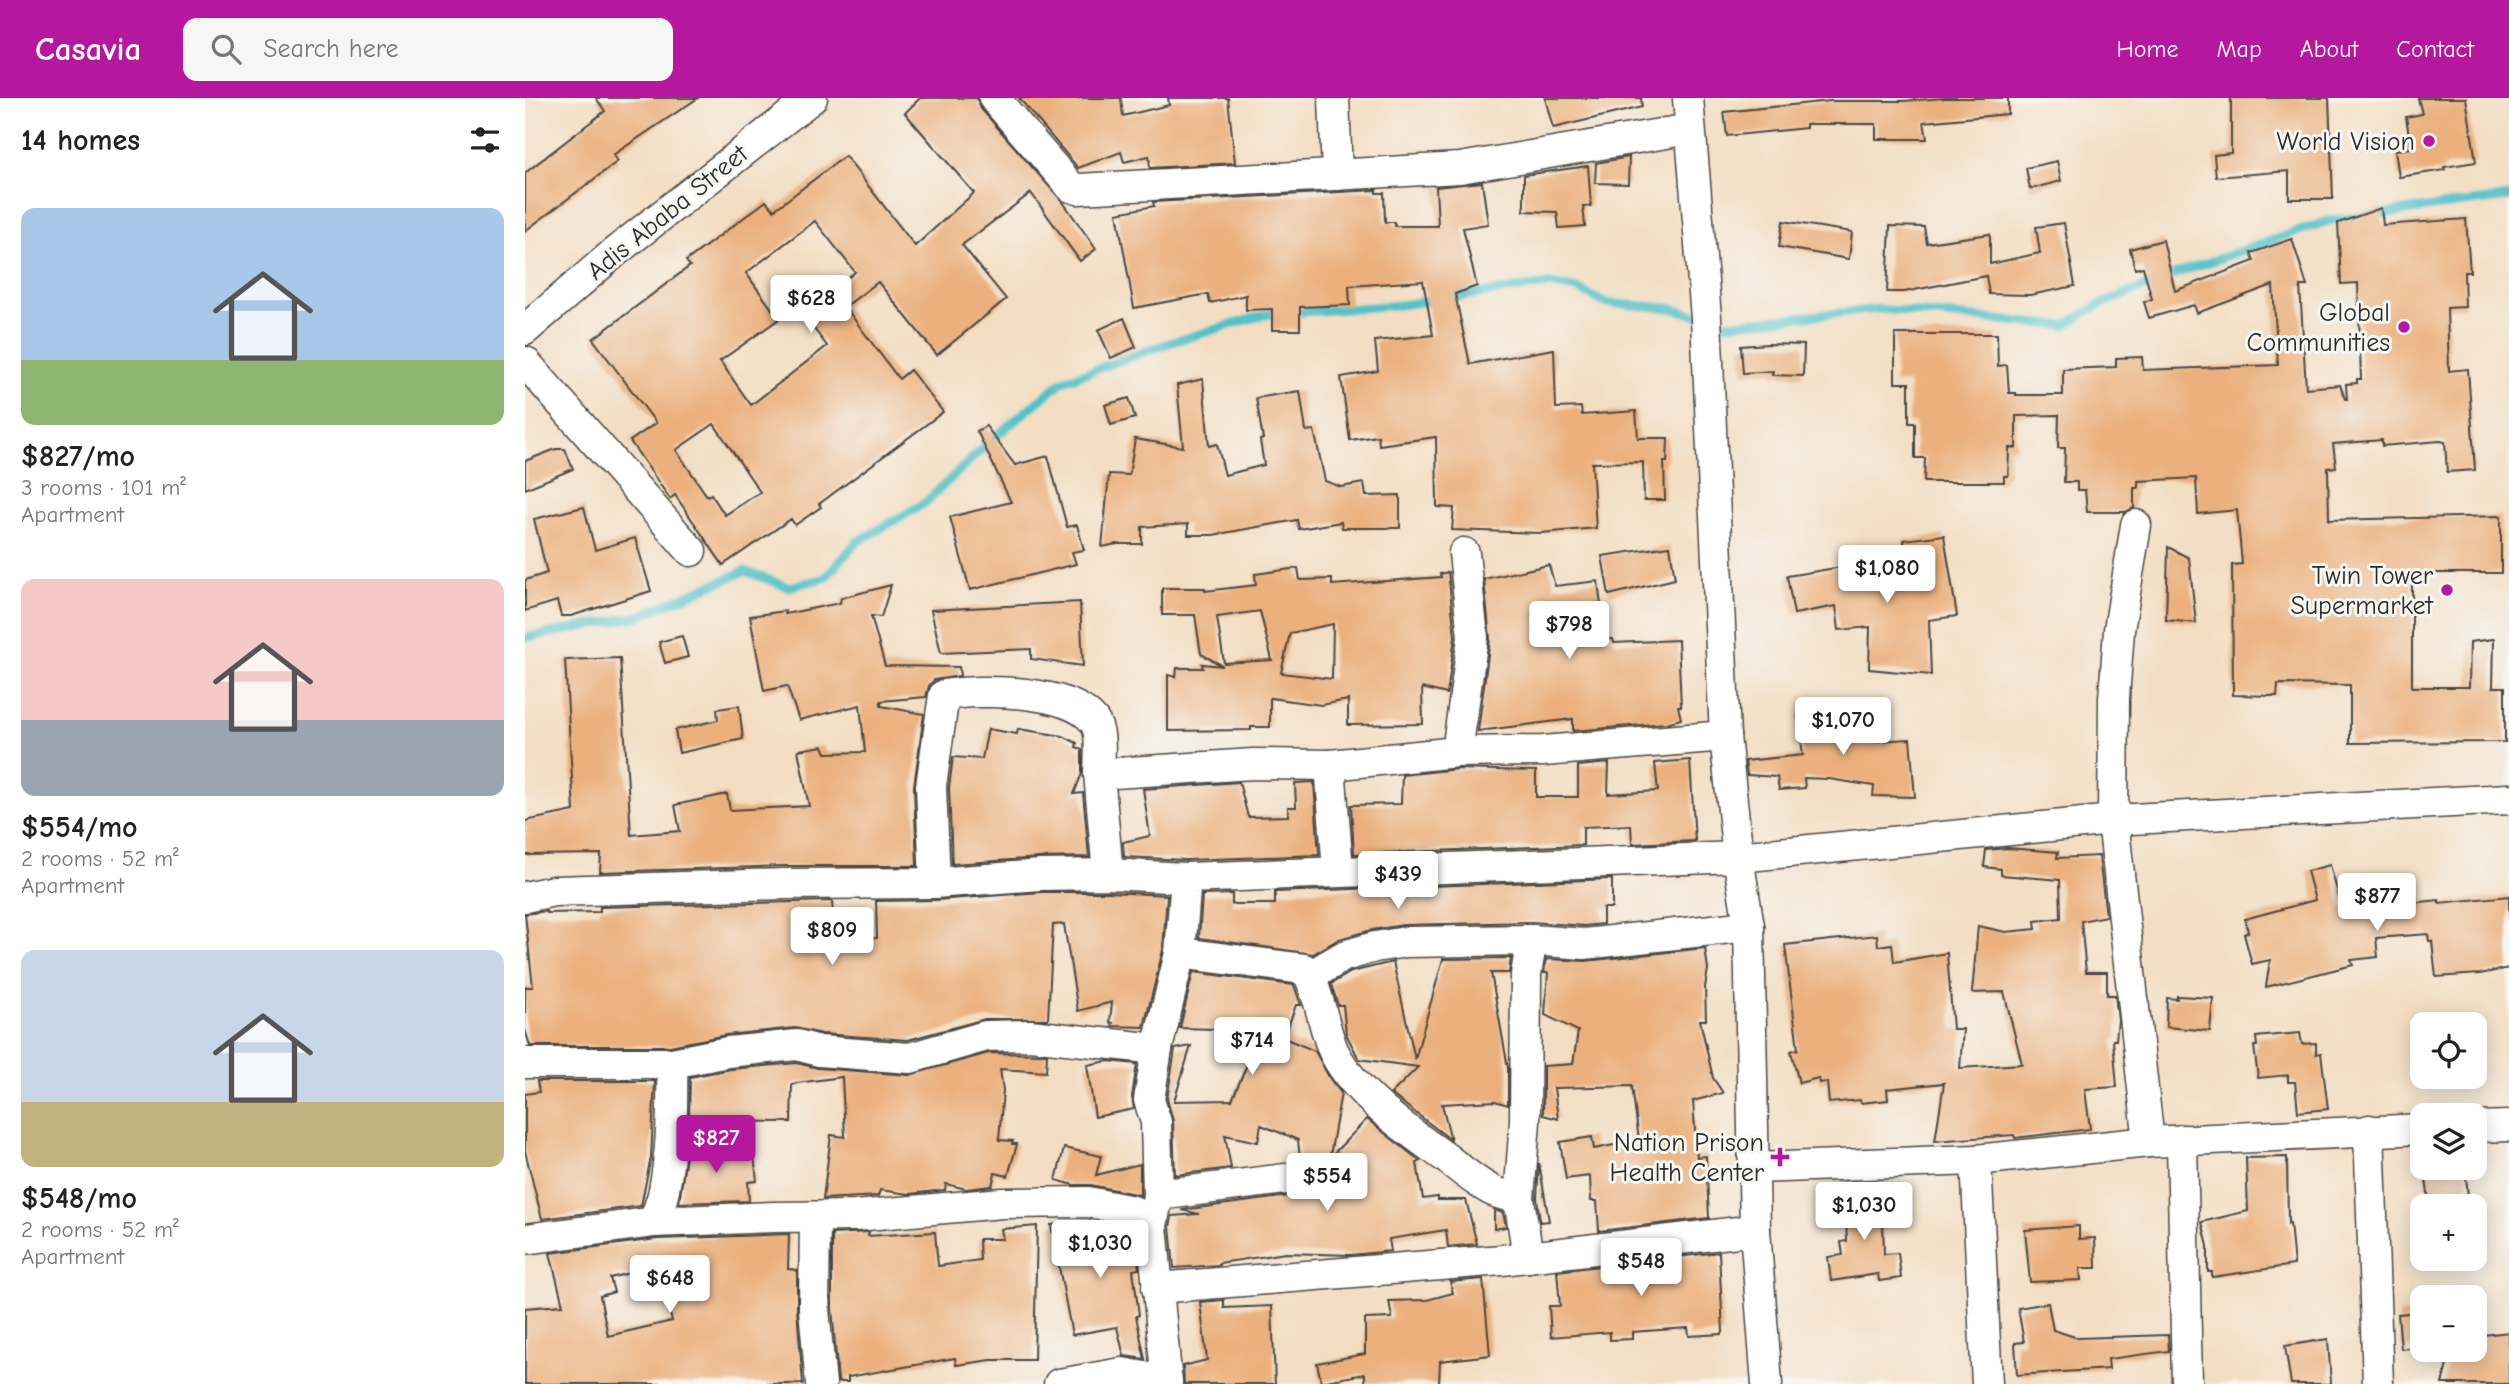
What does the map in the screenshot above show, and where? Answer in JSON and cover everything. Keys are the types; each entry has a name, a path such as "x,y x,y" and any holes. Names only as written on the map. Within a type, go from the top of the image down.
{"street":[{"name":"Adis Ababa Street","path":"525,330 615,252 812,98"},
{"path":"994,98 1071,187 1078,189 1460,168 1690,129"},
{"path":"1334,98 1337,175"},
{"path":"1690,98 1690,129 1706,318 1725,736 1738,857 1749,926 1755,1230 1767,1384"},
{"path":"525,362 691,551"},
{"path":"2136,525 2119,630 2114,698 2113,820 2149,1142"},
{"path":"1457,752 1473,637 1464,552"},
{"path":"935,883 931,786 944,695 964,691 1033,694 1079,708 1096,723 1108,874"},
{"path":"1099,774 1253,764 1330,765 1457,752 1543,751 1725,736"},
{"path":"1330,765 1338,871"},
{"path":"525,897 554,891 784,884 935,883 1039,875 1108,874 1186,878 1738,857 2113,820 2509,799"},
{"path":"1059,1384 1122,1373 1167,1383 1152,1226 1158,1195 1156,1122 1149,1100 1157,1049 1180,953 1186,878"},
{"path":"1310,976 1344,956 1406,942 1532,940 1584,944 1749,926"},
{"path":"1528,1257 1519,1199 1525,1121 1526,974 1532,940"},
{"path":"1180,953 1304,969 1310,976 1327,1036 1336,1056 1353,1080 1400,1125 1490,1190 1519,1199"},
{"path":"525,1063 672,1063 728,1052 797,1045 819,1051 910,1058 986,1036 1030,1035 1157,1049"},
{"path":"655,1222 664,1191 670,1142 672,1063"},
{"path":"2487,1127 2509,1126"},
{"path":"1754,1168 1976,1160 2149,1142 2410,1129"},
{"path":"2369,1130 2378,1384"},
{"path":"2182,1140 2187,1384"},
{"path":"1976,1160 1987,1384"},
{"path":"1158,1195 1333,1172"},
{"path":"525,1240 655,1222 855,1216 1002,1203 1088,1202 1133,1211 1152,1226"},
{"path":"815,1217 814,1310 821,1384"},
{"path":"1157,1289 1528,1257 1755,1230"}],"building":[{"path":"596,98 698,98 613,155 618,161 525,231 525,173 605,111"},
{"path":"920,98 977,98 981,109 1063,202 1096,249 1080,261 1031,193 962,245 1006,299 937,355 878,282 845,307 899,379 910,370 943,412 819,504 821,507 795,525 791,519 723,565 675,495 670,499 630,441 656,423 593,339 690,266 686,261 766,201 774,210 845,156 915,246 974,193 905,113","holes":["815,221 855,272 802,313 827,346 751,405 720,361 779,319 746,273","714,424 760,492 725,515 711,494 707,496 676,450"]},
{"path":"1019,98 1121,98 1123,116 1169,105 1168,98 1228,98 1235,163 1150,168 1149,156 1124,162 1121,152 1078,168"},
{"path":"1545,98 1641,98 1642,107 1553,128"},
{"path":"2008,98 2008,114 1924,122 1927,139 1876,139 1876,124 1806,124 1806,128 1727,136 1724,112 1830,101"},
{"path":"2231,98 2329,98 2333,199 2289,199 2289,171 2216,177 2214,155 2231,153"},
{"path":"2418,98 2466,98 2476,162 2399,177 2395,150 2411,148 2406,117 2422,114"},
{"path":"1629,157 1628,184 1595,183 1596,163"},
{"path":"2057,161 2061,181 2030,189 2026,168"},
{"path":"1588,166 1591,206 1583,206 1585,226 1559,228 1557,212 1524,211 1524,175"},
{"path":"1482,182 1488,224 1463,228 1477,286 1455,294 1470,364 1554,349 1556,408 1581,407 1582,415 1636,411 1638,438 1668,438 1667,462 1664,462 1665,500 1644,500 1643,462 1592,463 1596,528 1541,533 1452,530 1454,508 1437,507 1436,437 1379,445 1378,436 1350,440 1341,377 1378,371 1375,341 1433,335 1423,281 1349,286 1350,305 1300,307 1300,330 1272,330 1272,309 1246,310 1246,295 1210,303 1208,294 1134,308 1117,213 1154,206 1153,202 1376,190 1376,193 1384,193 1385,222 1394,222 1395,226 1438,226 1436,187"},
{"path":"2381,208 2383,225 2466,219 2470,272 2464,272 2465,307 2447,308 2449,371 2468,369 2475,470 2447,472 2445,442 2440,441 2382,446 2382,440 2333,444 2336,467 2328,468 2329,520 2501,516 2501,573 2412,573 2412,687 2469,687 2470,642 2494,639 2493,687 2505,687 2505,742 2350,743 2350,685 2278,684 2277,696 2233,695 2232,565 2242,564 2237,510 2198,514 2196,478 2138,481 2138,488 2134,488 2134,508 2126,512 2087,512 2085,490 2077,490 2077,482 2064,482 2065,448 2058,448 2059,415 2016,416 2016,448 2009,448 2008,476 2004,476 2004,482 1924,482 1925,458 1915,458 1915,423 1909,423 1909,383 1895,383 1895,334 1997,334 1998,366 2007,365 2009,393 2016,395 2063,395 2063,369 2116,367 2116,358 2142,357 2143,370 2278,365 2273,285 2197,313 2194,305 2149,318 2144,302 2152,299 2143,267 2135,269 2130,249 2163,240 2175,291 2254,261 2251,253 2292,239 2307,286 2300,286 2306,388 2340,385 2347,399 2346,384 2357,383 2357,379 2361,379 2358,283 2341,284 2338,223"},
{"path":"1783,221 1852,232 1849,259 1779,247"},
{"path":"2064,223 2075,286 2030,295 1989,294 1986,276 1904,292 1887,292 1890,226 1924,227 1927,243 1990,234 1990,264 2040,253 2036,227"},
{"path":"1124,318 1136,347 1111,358 1098,330"},
{"path":"1804,345 1803,376 1772,375 1773,371 1743,373 1741,346"},
{"path":"1203,379 1209,446 1217,444 1225,475 1264,465 1256,398 1300,391 1306,431 1314,430 1325,481 1341,487 1364,483 1366,496 1400,495 1400,528 1342,528 1341,522 1299,529 1297,520 1213,535 1188,535 1188,524 1142,527 1142,544 1102,547 1109,474 1129,475 1135,439 1183,447 1177,385"},
{"path":"1129,398 1135,418 1111,425 1105,405"},
{"path":"986,426 1015,465 1048,456 1067,527 1077,525 1084,550 1072,552 1076,564 970,590 950,517 1011,502 977,431"},
{"path":"556,449 565,449 573,469 525,489 525,461"},
{"path":"584,507 595,550 635,538 651,591 571,616 561,616 557,601 525,611 525,580 547,573 534,519"},
{"path":"1944,535 1957,616 1929,620 1931,675 1869,669 1870,627 1839,630 1836,606 1794,614 1787,576 1848,566 1850,581 1908,574 1904,540"},
{"path":"1670,546 1675,579 1609,595 1602,556"},
{"path":"2168,547 2189,558 2196,623 2166,620"},
{"path":"1549,565 1555,586 1598,581 1605,639 1613,639 1614,643 1678,640 1681,706 1678,706 1681,719 1666,723 1573,731 1573,719 1478,731 1490,639 1484,579"},
{"path":"1298,568 1300,580 1332,579 1332,585 1441,577 1440,574 1448,572 1455,637 1447,694 1422,688 1423,724 1348,725 1348,700 1321,705 1270,698 1270,727 1251,727 1251,730 1168,731 1168,675 1176,677 1177,668 1203,668 1202,664 1223,666 1201,654 1195,615 1162,615 1162,588 1205,588 1205,591 1256,585 1255,574","holes":["1260,611 1272,660 1224,663 1217,617","1333,624 1332,679 1281,673 1290,633"]},
{"path":"891,585 881,617 871,616 885,666 959,667 960,676 934,680 926,697 881,701 881,706 924,714 914,786 917,866 784,866 600,872 601,854 525,855 525,821 574,811 565,660 620,658 631,835 680,831 675,805 727,794 730,810 809,806 798,750 823,746 826,753 865,752 860,705 799,720 787,686 764,691 750,616 785,611 785,614 840,603 841,598"},
{"path":"1080,602 1083,666 1031,659 1031,649 941,653 931,610"},
{"path":"682,636 688,657 665,663 659,642"},
{"path":"739,706 743,739 679,753 675,730 718,720 717,709"},
{"path":"1841,709 1841,714 1858,712 1860,723 1875,721 1878,741 1910,739 1915,797 1873,796 1874,786 1829,779 1804,778 1805,788 1779,790 1777,777 1747,775 1745,761 1803,755 1798,715"},
{"path":"988,729 1017,734 1018,729 1063,736 1077,743 1076,747 1082,749 1082,773 1074,794 1083,793 1089,857 952,864 949,787 953,757 982,759"},
{"path":"1690,760 1695,841 1632,844 1631,825 1583,827 1583,845 1354,854 1351,805 1401,804 1402,775 1458,769 1536,771 1536,797 1578,797 1578,766 1609,763 1608,794 1658,791 1655,763"},
{"path":"1239,782 1248,817 1288,816 1288,807 1296,807 1295,783 1314,782 1319,855 1186,860 1124,857 1123,842 1150,836 1143,789"},
{"path":"2007,848 2058,852 2057,858 2099,856 2106,916 2081,921 2086,972 2107,972 2107,995 2115,995 2118,1020 2116,1040 2113,1040 2117,1087 2085,1089 2090,1129 2015,1138 2014,1135 1935,1141 1944,1083 1887,1089 1888,1100 1829,1103 1827,1082 1819,1083 1818,1078 1799,1083 1791,1051 1798,1049 1785,945 1877,935 1878,946 1892,944 1894,962 1947,953 1953,1029 1963,1029 1960,1068 2022,1064 2004,992 1972,993 1978,926 2006,932 2036,929 2035,921 2061,918 2060,880 2001,875 2001,869 1984,867 1986,850"},
{"path":"2330,865 2342,908 2509,896 2509,968 2480,974 2436,977 2432,941 2429,941 2428,934 2376,938 2378,957 2351,960 2353,965 2266,987 2270,960 2252,964 2244,934 2248,932 2245,919 2315,900 2307,871"},
{"path":"1612,879 1612,908 1603,908 1603,924 1584,926 1532,922 1403,925 1339,939 1313,954 1199,938 1202,895 1232,894 1232,904 1275,904 1275,892"},
{"path":"1041,892 1167,895 1163,950 1144,1027 1112,1026 1112,1002 1078,1011 1064,924 1053,925 1048,1019 985,1019 908,1040 822,1034 795,1028 726,1035 670,1046 530,1046 525,1029 525,987 533,987 525,914 546,911 600,912 600,907 832,901 835,941 877,938 876,901 936,900"},
{"path":"1705,948 1708,969 1705,987 1706,1020 1700,1020 1713,1078 1723,1093 1693,1101 1697,1157 1706,1156 1709,1218 1599,1231 1597,1201 1591,1201 1590,1176 1566,1179 1560,1142 1592,1137 1594,1149 1639,1140 1632,1086 1554,1088 1558,1119 1543,1115 1543,1066 1573,1064 1578,1031 1545,1015 1548,973 1544,973 1546,959 1586,961"},
{"path":"1511,958 1509,973 1491,973 1508,1068 1508,1105 1495,1101 1442,1104 1451,1140 1391,1094 1418,1067 1359,1059 1346,1034 1343,1005 1338,1005 1331,984 1351,972 1393,962 1415,1059 1443,959"},
{"path":"1193,972 1294,985 1301,1005 1296,1005 1284,1038 1315,1051 1341,1093 1330,1156 1300,1159 1298,1140 1261,1125 1258,1142 1225,1135 1231,1168 1175,1175 1173,1121 1167,1099 1175,1049 1191,1046 1174,1101 1232,1100 1257,1041 1217,1029 1180,1028"},
{"path":"2177,996 2213,998 2210,1031 2166,1027 2167,998 2177,999"},
{"path":"2300,1033 2302,1044 2316,1043 2316,1054 2321,1053 2328,1109 2298,1112 2295,1082 2288,1082 2288,1075 2258,1078 2254,1046 2257,1046 2256,1037"},
{"path":"989,1053 1047,1054 1046,1072 1000,1069 1003,1090 999,1140 1017,1144 1008,1176 995,1173 992,1186 966,1189 946,1184 945,1190 909,1194 880,1190 878,1196 823,1199 831,1135 845,1137 842,1077 792,1085 791,1122 689,1121 690,1077 731,1069 796,1063 818,1068 909,1075"},
{"path":"1108,1061 1137,1064 1132,1097 1134,1109 1095,1117 1087,1065"},
{"path":"537,1081 655,1081 651,1157 641,1206 542,1219 525,1151 525,1094 539,1092"},
{"path":"1367,1119 1420,1161 1417,1163 1423,1199 1438,1197 1438,1200 1466,1200 1477,1244 1448,1247 1446,1230 1389,1239 1391,1251 1351,1255 1286,1253 1219,1265 1174,1268 1170,1227 1172,1216 1199,1214 1182,1210 1343,1187 1349,1179 1350,1170 1340,1157 1331,1156"},
{"path":"688,1142 754,1155 757,1181 748,1182 749,1201 679,1203"},
{"path":"1064,1148 1101,1156 1096,1175 1140,1164 1140,1195 1056,1180"},
{"path":"2287,1157 2288,1224 2290,1223 2294,1265 2212,1277 2212,1272 2208,1272 2208,1246 2202,1222 2248,1211 2246,1158"},
{"path":"1539,1163 1549,1221 1540,1222 1537,1198"},
{"path":"2426,1180 2466,1180 2468,1194 2428,1194"},
{"path":"1882,1192 1884,1254 1898,1253 1901,1278 1879,1281 1878,1274 1831,1281 1828,1257 1843,1255 1841,1242 1847,1241 1845,1194"},
{"path":"1494,1210 1503,1213 1506,1227 1494,1229"},
{"path":"1097,1222 1125,1227 1135,1235 1139,1269 1133,1270 1139,1315 1136,1316 1145,1359 1124,1356 1117,1327 1072,1335 1051,1225"},
{"path":"1037,1226 1034,1360 991,1360 956,1365 955,1358 848,1377 848,1382 838,1382 832,1308 832,1234 869,1232 868,1236 935,1232 938,1266 980,1260 979,1239 1003,1239 1001,1229"},
{"path":"2079,1226 2079,1239 2095,1238 2096,1268 2080,1268 2081,1280 2030,1282 2025,1230"},
{"path":"789,1234 788,1269 797,1270 797,1310 803,1384 525,1384 525,1308 563,1305 550,1253 657,1239","holes":["656,1266 672,1321 608,1336 600,1296 614,1292 610,1278"]},
{"path":"1719,1252 1722,1334 1689,1336 1688,1328 1632,1332 1632,1339 1610,1340 1610,1332 1551,1337 1549,1306 1560,1306 1557,1271"},
{"path":"1483,1279 1490,1355 1440,1361 1439,1384 1365,1383 1365,1374 1321,1382 1317,1363 1365,1354 1365,1319 1392,1318 1389,1301 1427,1300 1453,1293 1450,1282"},
{"path":"1224,1300 1224,1308 1272,1306 1275,1384 1184,1384 1183,1366 1207,1360 1200,1302"},
{"path":"2048,1303 2053,1330 2078,1338 2168,1335 2169,1351 2108,1359 2109,1369 2017,1375 2015,1343 2024,1342 2018,1308"},
{"path":"2410,1313 2410,1348 2401,1349 2398,1314"},
{"path":"2509,1332 2509,1384 2442,1384 2448,1362 2487,1362 2487,1335"},
{"path":"2328,1339 2331,1384 2291,1384 2285,1346"}],"waterway":[{"path":"525,638 639,616 745,571 788,587 825,578 857,542 925,503 996,436 1063,381 1169,343 1264,315 1399,305 1549,284 1578,289 1605,303 1670,308 1727,324 1879,309 2065,326 2097,306 2183,271 2328,221 2509,197"}],"place":[{"name":"World Vision","path":"2429,141"},
{"name":"Global Communities","path":"2404,327"},
{"name":"Twin Tower Supermarket","path":"2447,590"},
{"name":"Nation Prison Health Center","path":"1780,1157"}]}
